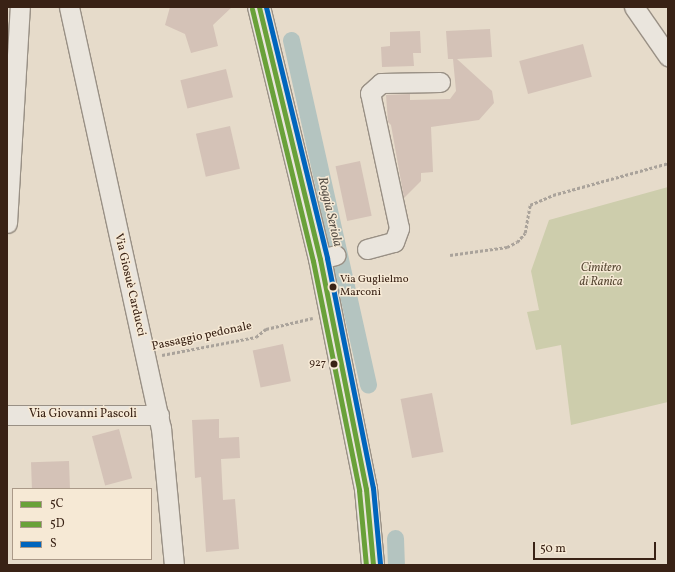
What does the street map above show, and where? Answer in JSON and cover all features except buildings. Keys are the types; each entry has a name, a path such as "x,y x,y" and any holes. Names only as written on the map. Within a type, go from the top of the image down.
{"street":[{"path":"7,223 20,7"},
{"name":"Via Giosuè Carducci","path":"68,7 159,415 174,565"},
{"path":"259,7 328,257 329,314 366,490 373,565"},
{"path":"634,7 668,56"},
{"path":"367,249 394,242 399,228 370,93 381,83 440,82"},
{"name":"Via Giovanni Pascoli","path":"7,415 159,415"}],"path":[{"path":"450,255 507,247 517,242 525,233 530,205 548,197 668,163"},
{"name":"Passaggio pedonale","path":"146,358 256,337 266,329 329,314"}],"green space":[{"name":"Cimitero di Ranica","path":"668,187 668,402 571,425 561,345 536,350 527,312 539,310 531,271 549,220"}],"waterway":[{"name":"Roggia Seriola","path":"291,40 368,384"},
{"path":"395,538 396,565"}],"transit line":[{"name":"5C","path":"259,7 320,259 366,489 373,565"},
{"name":"S","path":"266,7 327,258 373,488 380,564"},
{"name":"5D","path":"252,9 313,261 359,490 366,565"}],"place":[{"name":"Via Guglielmo Marconi","path":"333,287"},
{"name":"927","path":"334,364"}]}
